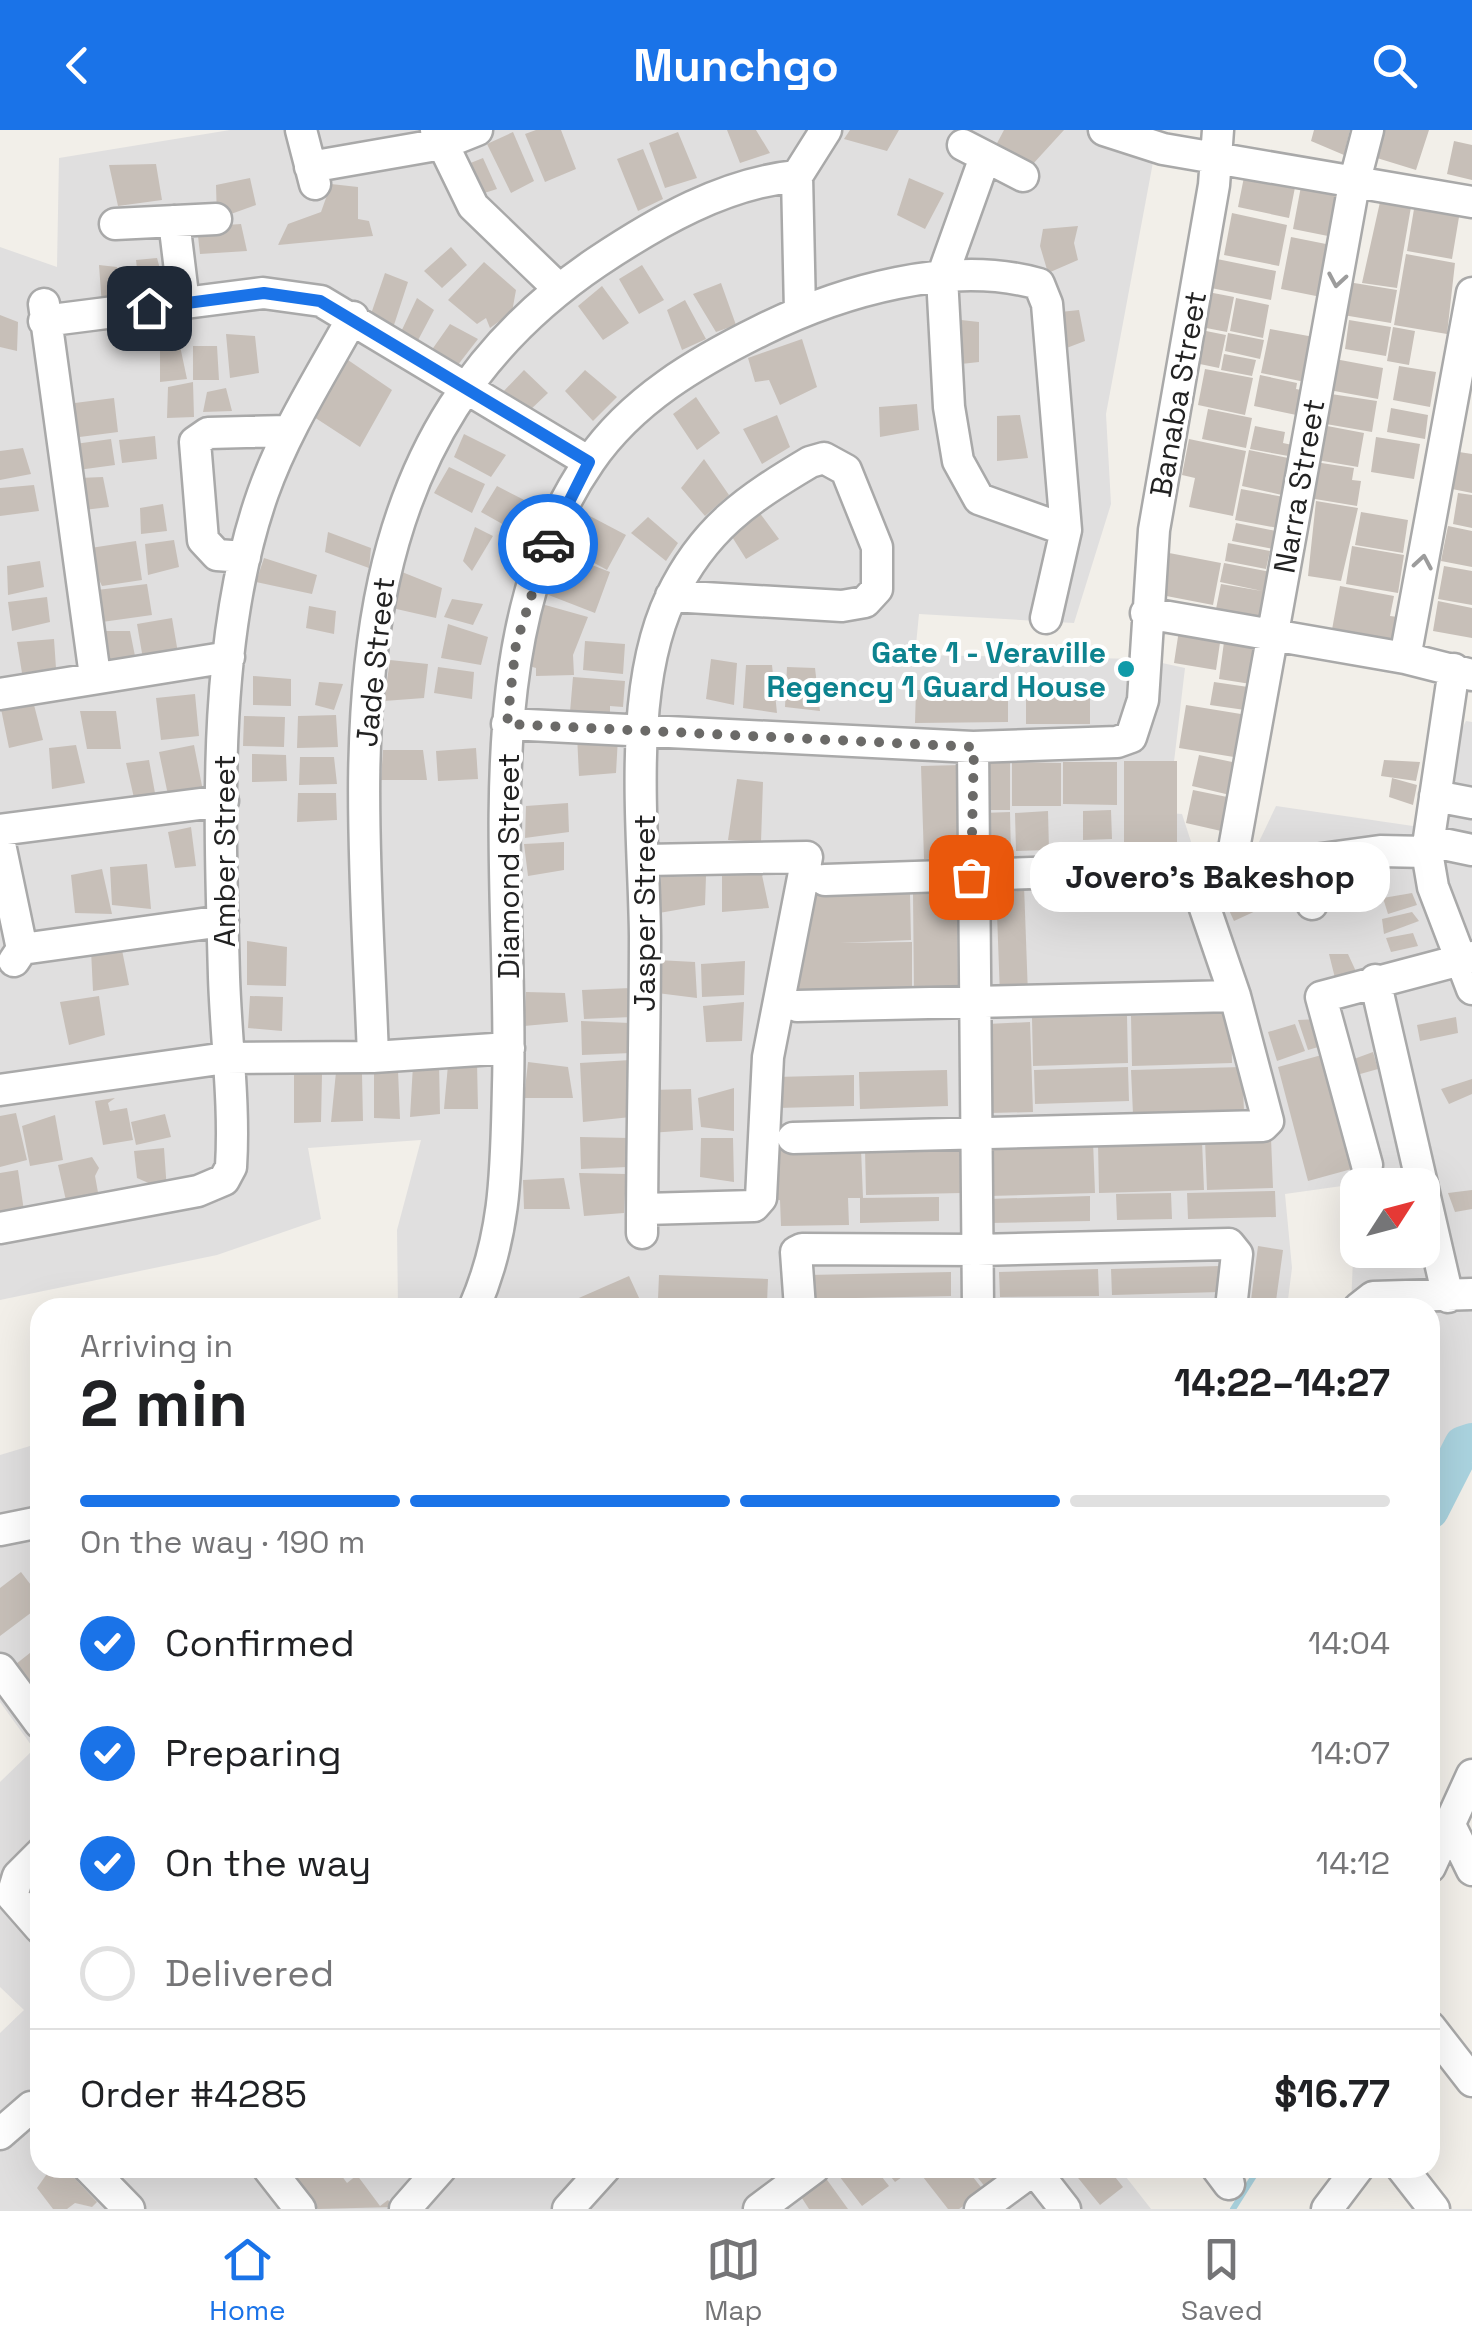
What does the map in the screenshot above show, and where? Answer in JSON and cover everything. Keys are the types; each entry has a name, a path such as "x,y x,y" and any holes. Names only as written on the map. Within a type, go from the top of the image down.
{"street":[{"path":"301,130 313,176 439,137 477,130"},
{"path":"800,312 797,176 826,130"},
{"path":"1104,130 1163,149 1216,144 1354,184 1472,202"},
{"name":"Narra Street","path":"1235,843 1354,184 1368,130"},
{"path":"439,137 473,206 559,289"},
{"name":"Banaba Street","path":"974,747 1118,742 1131,737 1144,700 1146,613 1154,530 1214,184 1216,144"},
{"path":"1023,176 974,151 942,276 949,407 962,476 979,499 991,506 1066,530 1046,618"},
{"name":"Jade Street","path":"373,1057 364,714 372,630 400,513 416,475 467,387 559,289 678,214 763,179 797,176"},
{"path":"115,224 216,219"},
{"path":"174,221 184,303"},
{"name":"Diamond Street","path":"478,1298 496,1256 503,1217 510,1048 507,724 516,644 530,587 589,462 662,387 696,364 800,312 864,291 942,276 1039,284 1047,304 1066,530"},
{"path":"95,676 44,313 264,293 293,294 354,317 589,462"},
{"path":"1405,658 1472,293"},
{"name":"Amber Street","path":"0,1228 198,1190 224,1180 232,1148 222,921 228,657 245,557 262,494 288,431 354,317"},
{"path":"245,557 218,555 202,540 195,442 208,433 288,431"},
{"name":"Jasper Street","path":"644,860 806,857 768,1057 760,1198 754,1206 643,1221 644,734 650,668 671,596 712,532 737,507 810,462 824,458 846,470 877,546 877,589 865,602 842,606 671,596"},
{"path":"1146,613 1405,658 1463,672 1435,796 1428,847 1433,888 1466,958 1472,989"},
{"path":"0,694 228,657"},
{"path":"507,724 644,734 974,747 971,877 978,1298"},
{"path":"1435,796 1472,803"},
{"path":"0,830 223,801"},
{"path":"0,844 18,955 222,921"},
{"path":"1312,904 1301,870 1307,861 1428,847 1472,850"},
{"path":"792,1138 1262,1126 1268,1121 1236,996 1202,896 1184,868 825,880"},
{"path":"1367,1165 1321,997 1466,958"},
{"path":"1373,1298 1460,1295 1375,980"},
{"path":"797,1006 975,1005 1236,996"},
{"path":"0,1090 226,1058 373,1057 510,1048"},
{"path":"799,1298 796,1252 1235,1246 1232,1298"},
{"path":"0,1530 30,1524"},
{"path":"0,1669 30,1710"},
{"path":"1440,1843 1472,1775"},
{"path":"1449,1822 1472,1870"},
{"path":"30,1864 18,1876 12,1896 30,1917"},
{"path":"1440,2039 1472,2081"},
{"path":"0,2134 30,2114"},
{"path":"98,2178 121,2206"},
{"path":"276,2178 300,2209"},
{"path":"405,2209 432,2178"},
{"path":"568,2209 596,2178"},
{"path":"758,2209 800,2178"},
{"path":"980,2209 1021,2178"},
{"path":"1042,2178 1066,2209"},
{"path":"1327,2209 1350,2178"},
{"path":"1410,2178 1434,2209"}],"shaded area":[{"path":"230,130 1159,130 1106,414 1111,504 1074,623 919,614 915,655 1144,659 1185,668 1168,813 1182,814 1194,851 1223,839 1256,848 1276,806 1413,826 1466,721 1472,722 1472,1451 1440,1481 1440,1298 1351,1298 1353,1268 1440,1268 1440,1168 1340,1168 1340,1186 1285,1194 1292,1268 1288,1298 398,1298 397,1230 421,1140 308,1148 321,1219 217,1255 0,1300 0,247 57,267 59,158"},
{"path":"30,1446 30,1743 0,1702 0,1455"},
{"path":"30,1753 30,2178 1127,2178 1151,2209 0,2209 0,2033 24,2010 0,1987 0,1782"}],"building":[{"path":"561,130 576,169 545,182 525,134"},
{"path":"727,130 756,130 770,153 740,163"},
{"path":"850,130 899,130 887,151 844,139"},
{"path":"1004,130 1064,130 1032,165 995,147"},
{"path":"1314,130 1350,130 1344,155 1311,141"},
{"path":"1385,130 1429,130 1416,170 1377,158"},
{"path":"513,132 534,181 511,193 487,144"},
{"path":"678,132 697,178 665,188 649,143"},
{"path":"1454,141 1472,145 1472,180 1447,174"},
{"path":"643,149 663,199 638,211 617,159"},
{"path":"483,158 497,189 478,195 463,166"},
{"path":"156,164 162,200 118,206 109,165"},
{"path":"1246,167 1297,177 1289,218 1238,207"},
{"path":"250,178 256,205 217,219 216,185"},
{"path":"909,178 944,193 925,229 897,215"},
{"path":"1302,181 1342,189 1333,237 1293,229"},
{"path":"331,184 358,187 358,219 369,221 373,236 278,245 288,224 321,212"},
{"path":"1380,202 1411,207 1397,288 1362,283"},
{"path":"1415,203 1460,211 1452,259 1407,251"},
{"path":"1232,213 1287,225 1279,266 1224,255"},
{"path":"241,224 247,251 200,254 197,227"},
{"path":"1078,226 1074,243 1078,260 1048,273 1040,246 1043,229"},
{"path":"1291,237 1336,246 1326,298 1281,289"},
{"path":"451,247 467,265 442,288 424,271"},
{"path":"1406,254 1455,263 1447,334 1394,325"},
{"path":"157,258 167,294 140,294 136,260"},
{"path":"1217,259 1276,271 1271,300 1211,288"},
{"path":"484,262 516,290 512,312 490,328 486,318 477,324 448,300"},
{"path":"99,265 117,267 126,302 102,306"},
{"path":"642,265 664,300 639,314 619,279"},
{"path":"385,273 408,282 393,328 371,314"},
{"path":"1348,282 1397,290 1391,323 1343,315"},
{"path":"721,283 736,325 716,332 693,294"},
{"path":"602,286 629,323 603,340 578,306"},
{"path":"1208,292 1234,297 1227,332 1201,327"},
{"path":"417,298 434,310 416,344 400,334"},
{"path":"1236,298 1269,305 1263,338 1230,331"},
{"path":"685,300 706,339 682,350 667,310"},
{"path":"1079,310 1085,341 1056,352 1051,313"},
{"path":"0,315 18,322 17,351 0,347"},
{"path":"952,319 979,322 979,362 952,365"},
{"path":"1349,320 1391,327 1386,356 1345,349"},
{"path":"450,324 478,339 454,370 431,351"},
{"path":"1393,327 1415,331 1409,365 1387,361"},
{"path":"1270,329 1314,337 1305,382 1261,373"},
{"path":"1201,330 1226,335 1219,368 1195,363"},
{"path":"1228,333 1264,340 1260,359 1225,351"},
{"path":"226,334 255,336 259,373 230,378"},
{"path":"802,339 817,387 780,405 769,380 755,382 748,358"},
{"path":"180,346 187,379 160,382 160,349"},
{"path":"193,346 217,346 219,380 193,380"},
{"path":"1224,354 1256,360 1252,376 1221,370"},
{"path":"1335,359 1383,368 1378,399 1329,390"},
{"path":"348,360 392,390 360,447 314,417"},
{"path":"1399,366 1436,372 1430,407 1393,400"},
{"path":"1205,369 1253,378 1245,415 1198,405"},
{"path":"524,370 548,393 528,412 501,394"},
{"path":"585,370 617,397 593,421 565,391"},
{"path":"1260,375 1297,383 1296,389 1311,392 1306,417 1254,406"},
{"path":"193,382 194,417 167,418 168,387"},
{"path":"226,388 232,411 203,412 207,392"},
{"path":"1331,394 1377,401 1372,432 1326,424"},
{"path":"696,397 720,433 697,450 673,414"},
{"path":"114,398 118,432 72,438 67,404"},
{"path":"917,404 919,430 880,437 879,407"},
{"path":"1391,408 1428,415 1425,439 1387,432"},
{"path":"1208,409 1252,418 1246,448 1202,439"},
{"path":"777,415 790,447 762,464 743,429"},
{"path":"1020,415 1028,458 997,461 997,416"},
{"path":"1322,425 1364,433 1358,467 1317,460"},
{"path":"1255,426 1285,432 1283,443 1297,446 1294,457 1250,449"},
{"path":"464,434 506,455 491,477 454,457"},
{"path":"155,436 157,459 122,463 119,440"},
{"path":"1376,437 1420,444 1414,479 1371,472"},
{"path":"111,439 115,465 78,470 75,444"},
{"path":"1189,439 1246,451 1233,516 1189,507 1195,478 1182,475"},
{"path":"23,448 31,474 0,480 0,451"},
{"path":"1249,450 1293,459 1286,496 1242,486"},
{"path":"1459,452 1472,454 1472,493 1452,489"},
{"path":"704,459 729,495 705,516 681,488"},
{"path":"1315,462 1354,468 1352,480 1361,481 1357,506 1309,498"},
{"path":"449,467 485,484 472,513 434,493"},
{"path":"103,477 109,507 84,510 79,478"},
{"path":"34,485 39,511 0,516 0,488"},
{"path":"497,486 538,507 522,535 481,512"},
{"path":"1241,489 1284,497 1278,528 1235,520"},
{"path":"1458,493 1472,495 1472,528 1453,524"},
{"path":"1316,501 1358,508 1341,581 1308,576"},
{"path":"163,504 167,531 141,534 140,508"},
{"path":"759,512 779,539 746,559 729,532"},
{"path":"1361,512 1408,520 1403,553 1355,545"},
{"path":"586,514 626,535 607,570 567,548"},
{"path":"648,517 678,543 666,561 631,533"},
{"path":"1236,523 1276,531 1273,549 1232,541"},
{"path":"1448,526 1472,531 1472,567 1441,561"},
{"path":"475,527 493,536 472,571 463,561"},
{"path":"328,532 371,548 369,568 325,552"},
{"path":"174,540 179,567 148,575 145,544"},
{"path":"136,541 142,580 102,586 84,549"},
{"path":"1228,543 1270,551 1266,569 1225,561"},
{"path":"1352,546 1404,555 1398,593 1346,584"},
{"path":"1164,552 1221,563 1213,605 1156,594"},
{"path":"561,553 610,572 595,613 546,594"},
{"path":"264,558 317,575 312,594 256,582"},
{"path":"40,561 44,587 8,595 7,566"},
{"path":"1224,563 1276,573 1268,619 1216,609 1221,584 1262,591 1220,582"},
{"path":"1444,566 1472,571 1472,605 1438,599"},
{"path":"397,570 442,588 436,618 392,608"},
{"path":"147,584 152,615 102,622 97,590"},
{"path":"1340,586 1394,596 1390,616 1398,617 1394,645 1331,635"},
{"path":"47,597 50,622 12,631 8,602"},
{"path":"452,599 483,604 473,625 444,617"},
{"path":"1438,601 1472,608 1472,638 1433,631"},
{"path":"538,603 588,617 573,655 574,675 536,676 536,668 522,664"},
{"path":"309,606 336,611 334,634 306,628"},
{"path":"172,618 178,653 143,659 137,624"},
{"path":"448,624 488,637 481,665 441,658"},
{"path":"1179,630 1221,636 1216,670 1174,663"},
{"path":"102,631 130,631 136,661 103,661"},
{"path":"54,639 56,668 22,673 17,642"},
{"path":"585,641 625,644 623,674 583,670"},
{"path":"1224,642 1262,648 1257,685 1219,679"},
{"path":"711,659 737,663 734,705 706,699"},
{"path":"390,660 428,664 424,698 384,701"},
{"path":"746,665 772,665 777,713 743,708"},
{"path":"438,667 474,672 472,699 434,693"},
{"path":"787,667 815,668 820,711 785,707"},
{"path":"253,676 291,679 291,706 253,705"},
{"path":"573,677 625,681 623,707 610,706 610,715 570,712"},
{"path":"319,682 343,684 334,710 315,705"},
{"path":"1214,682 1255,688 1252,711 1210,705"},
{"path":"1026,689 1090,689 1090,724 1026,724"},
{"path":"916,690 1008,690 1008,722 915,723"},
{"path":"195,694 199,736 161,740 156,698"},
{"path":"33,701 43,740 9,748 0,704"},
{"path":"1186,705 1247,715 1240,758 1179,748"},
{"path":"80,711 116,711 121,749 87,749"},
{"path":"336,715 338,747 297,748 298,716"},
{"path":"244,716 285,717 284,747 243,746"},
{"path":"577,735 618,737 616,773 579,776"},
{"path":"76,745 85,783 52,789 49,748"},
{"path":"194,745 203,791 168,795 159,752"},
{"path":"476,748 478,779 438,781 436,751"},
{"path":"383,750 423,750 427,780 381,780"},
{"path":"252,754 286,755 287,781 252,782"},
{"path":"1199,755 1237,763 1230,795 1192,786"},
{"path":"300,757 334,757 337,784 299,785"},
{"path":"149,760 155,793 134,798 126,763"},
{"path":"1384,760 1420,762 1416,781 1381,776"},
{"path":"982,761 1010,762 1010,810 982,810"},
{"path":"1124,761 1177,761 1177,846 1124,845"},
{"path":"1012,762 1061,763 1061,806 1012,806"},
{"path":"1063,762 1117,762 1117,805 1063,804"},
{"path":"961,765 963,858 924,859 921,766"},
{"path":"1392,778 1417,785 1413,805 1389,797"},
{"path":"737,779 763,782 761,842 728,840"},
{"path":"1193,790 1237,799 1230,833 1186,823"},
{"path":"298,793 336,793 337,820 297,822"},
{"path":"568,803 569,832 525,838 526,806"},
{"path":"1111,810 1112,839 1083,840 1083,811"},
{"path":"1048,811 1049,850 1016,851 1015,813"},
{"path":"1010,812 1011,856 985,857 983,813"},
{"path":"191,827 196,866 175,868 168,832"},
{"path":"564,842 564,870 528,876 524,844"},
{"path":"1230,842 1260,909 1234,921 1203,854"},
{"path":"147,864 151,909 112,905 110,867"},
{"path":"102,869 112,914 75,913 71,875"},
{"path":"722,874 762,875 769,908 722,912"},
{"path":"706,876 705,905 659,913 661,877"},
{"path":"1024,885 1028,995 1000,996 996,886"},
{"path":"957,892 958,994 914,994 913,893"},
{"path":"812,893 910,894 911,940 840,943 912,942 912,997 793,1002"},
{"path":"1412,893 1417,905 1388,914 1383,898"},
{"path":"1412,912 1419,921 1384,934 1382,919"},
{"path":"1413,933 1418,946 1391,952 1386,938"},
{"path":"247,941 287,947 286,986 247,985"},
{"path":"121,945 129,985 93,991 91,950"},
{"path":"1329,954 1348,954 1359,978 1337,986"},
{"path":"657,960 695,962 697,998 657,993"},
{"path":"745,961 744,995 702,997 701,964"},
{"path":"631,988 632,1017 584,1019 582,990"},
{"path":"526,992 565,993 568,1022 524,1026"},
{"path":"99,996 105,1035 69,1045 60,1002"},
{"path":"250,996 283,997 282,1031 248,1028"},
{"path":"744,1002 742,1041 706,1042 703,1006"},
{"path":"1231,1013 1232,1063 1132,1066 1131,1016"},
{"path":"1127,1016 1128,1063 1033,1066 1032,1018"},
{"path":"1456,1017 1458,1033 1420,1041 1417,1025"},
{"path":"1318,1019 1325,1045 1308,1050 1298,1020"},
{"path":"581,1021 630,1023 631,1053 582,1055"},
{"path":"1030,1022 1033,1112 990,1113 987,1024"},
{"path":"1295,1024 1305,1051 1277,1061 1268,1032"},
{"path":"1373,1052 1378,1069 1346,1078 1343,1063"},
{"path":"1329,1053 1359,1167 1340,1168 1340,1172 1308,1181 1278,1067"},
{"path":"631,1060 631,1117 583,1122 580,1063"},
{"path":"477,1062 478,1109 444,1109 448,1065"},
{"path":"528,1062 568,1067 573,1098 524,1098"},
{"path":"439,1063 440,1114 410,1117 413,1065"},
{"path":"374,1067 398,1070 400,1119 374,1118"},
{"path":"1128,1067 1129,1101 1035,1104 1034,1070"},
{"path":"1242,1067 1244,1111 1133,1114 1131,1070"},
{"path":"294,1069 322,1074 321,1122 294,1123"},
{"path":"947,1070 948,1106 860,1109 859,1072"},
{"path":"336,1072 362,1074 363,1121 331,1122"},
{"path":"854,1075 854,1106 777,1108 776,1077"},
{"path":"1472,1079 1472,1094 1449,1104 1441,1089"},
{"path":"734,1088 734,1131 701,1127 698,1098"},
{"path":"691,1089 693,1130 649,1133 651,1090"},
{"path":"115,1098 108,1103 110,1111 127,1108 133,1140 103,1145 95,1101"},
{"path":"16,1113 27,1160 0,1167 0,1116"},
{"path":"165,1114 171,1137 136,1145 131,1122"},
{"path":"55,1115 63,1160 30,1166 22,1126"},
{"path":"580,1137 629,1138 627,1167 581,1169"},
{"path":"701,1138 733,1138 734,1182 700,1177"},
{"path":"1271,1138 1273,1188 1207,1190 1205,1140"},
{"path":"1093,1141 1095,1193 988,1196 986,1144"},
{"path":"1202,1141 1204,1190 1099,1193 1098,1144"},
{"path":"960,1147 962,1193 866,1195 865,1149"},
{"path":"164,1148 167,1191 137,1178 134,1151"},
{"path":"861,1149 863,1198 848,1198 849,1225 781,1226 780,1200 770,1201 768,1151"},
{"path":"92,1157 99,1168 95,1176 99,1198 67,1205 58,1165"},
{"path":"18,1170 24,1211 0,1215 0,1173"},
{"path":"579,1173 626,1174 624,1213 584,1216"},
{"path":"564,1178 570,1209 524,1209 523,1180"},
{"path":"1472,1190 1472,1209 1455,1212 1448,1193"},
{"path":"1275,1191 1276,1217 1188,1219 1187,1193"},
{"path":"1171,1193 1172,1219 1117,1220 1116,1194"},
{"path":"1090,1196 1090,1221 988,1223 988,1199"},
{"path":"939,1197 939,1221 860,1223 860,1198"},
{"path":"1258,1246 1283,1250 1276,1298 1251,1298"},
{"path":"1220,1266 1220,1292 1112,1295 1111,1269"},
{"path":"1098,1269 1099,1296 1000,1297 999,1272"},
{"path":"951,1272 951,1296 809,1298 808,1275"},
{"path":"659,1275 768,1279 767,1298 658,1298"},
{"path":"629,1276 639,1298 579,1298"},
{"path":"21,1572 30,1584 30,1614 0,1636 0,1588"},
{"path":"30,1653 30,1682 16,1664"},
{"path":"44,2178 74,2178 97,2202 92,2207 75,2203 67,2209 53,2209 37,2188"},
{"path":"295,2178 343,2178 347,2183 359,2178 380,2206 388,2200 393,2207 318,2209"},
{"path":"826,2178 848,2209 809,2209 800,2195"},
{"path":"841,2178 883,2178 889,2186 862,2206"},
{"path":"924,2178 974,2178 984,2191 959,2209 948,2209"},
{"path":"978,2178 1001,2178 986,2188"},
{"path":"1078,2178 1116,2178 1123,2187 1100,2205"}],"waterway":[{"path":"1440,1490 1463,1445 1472,1442"},
{"path":"1233,2209 1253,2178"}],"way so far":[{"path":"548,544 530,587 516,644 507,724 644,734 974,747 971,877"}],"place":[{"name":"Gate 1 - Veraville Regency 1 Guard House","path":"1126,669"},
{"name":"Jovero's Bakeshop","path":"971,877"}],"route":[{"path":"149,308 264,293 293,294 354,317 589,462 548,544"}]}
